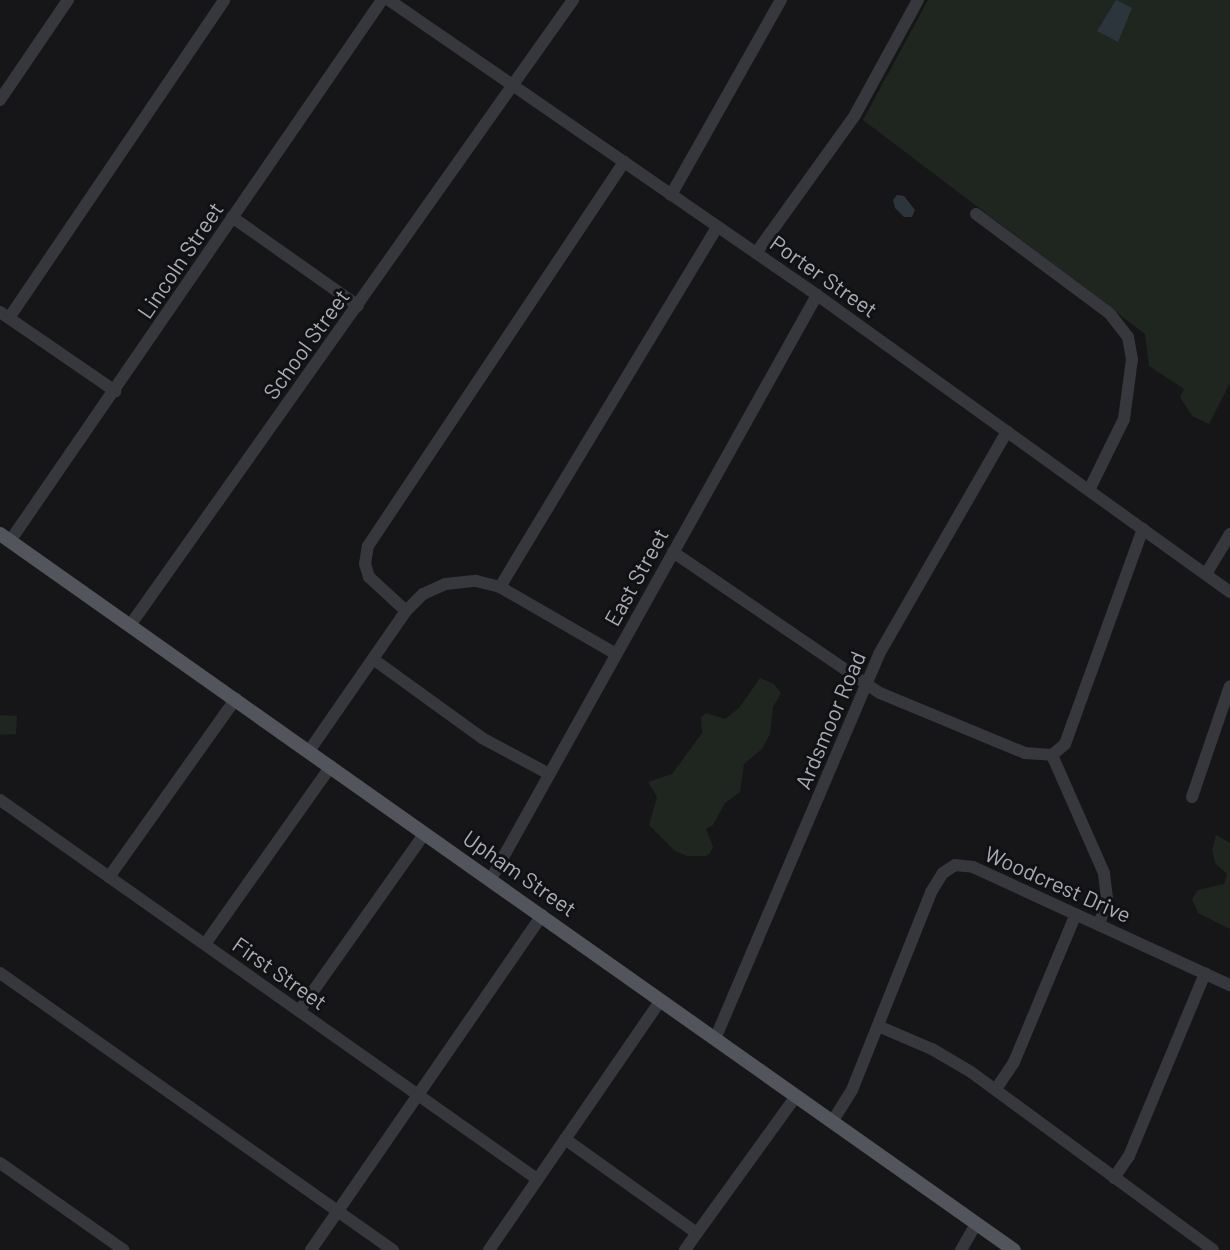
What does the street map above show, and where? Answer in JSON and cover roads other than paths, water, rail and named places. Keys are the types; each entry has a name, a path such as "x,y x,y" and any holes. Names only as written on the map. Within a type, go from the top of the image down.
{"main road":[{"name":"Upham Street","path":"5,538 236,698 1014,1250"}],"street":[{"path":"0,100 68,0"},
{"path":"115,391 4,315 224,0"},
{"name":"Lincoln Street","path":"5,538 115,391 382,0"},
{"name":"Porter Street","path":"389,0 817,295 1230,592"},
{"name":"School Street","path":"131,624 573,0"},
{"path":"671,195 781,0"},
{"path":"756,253 855,115 918,0"},
{"path":"406,611 369,577 365,564 368,546 624,162"},
{"path":"976,214 1110,314 1128,337 1132,359 1124,419 1089,490"},
{"path":"232,217 358,306"},
{"path":"500,587 717,227"},
{"name":"East Street","path":"491,879 817,295"},
{"name":"Ardsmoor Road","path":"715,1039 890,633 1007,431"},
{"path":"673,552 867,684 1025,753 1052,755 1065,744 1143,529"},
{"path":"1206,574 1230,534"},
{"path":"309,751 406,611 423,594 445,584 476,581 500,587 616,654"},
{"path":"373,659 482,738 549,774"},
{"path":"1192,797 1230,686"},
{"path":"109,877 236,698"},
{"path":"1052,755 1104,873 1107,898 1099,925"},
{"path":"205,944 331,766"},
{"name":"First Street","path":"0,800 537,1179"},
{"path":"299,1011 425,833"},
{"name":"Woodcrest Drive","path":"832,1122 849,1096 931,892 952,866 973,867 1230,985"},
{"path":"996,1089 1014,1062 1076,914"},
{"path":"311,1250 542,915"},
{"path":"0,973 393,1250"},
{"path":"1114,1178 1129,1156 1205,973"},
{"path":"489,1250 661,1000"},
{"path":"878,1026 941,1054 996,1089 1213,1250"},
{"path":"685,1250 796,1096"},
{"path":"565,1139 697,1233"},
{"path":"0,1163 124,1250"},
{"path":"961,1250 976,1224"}]}
